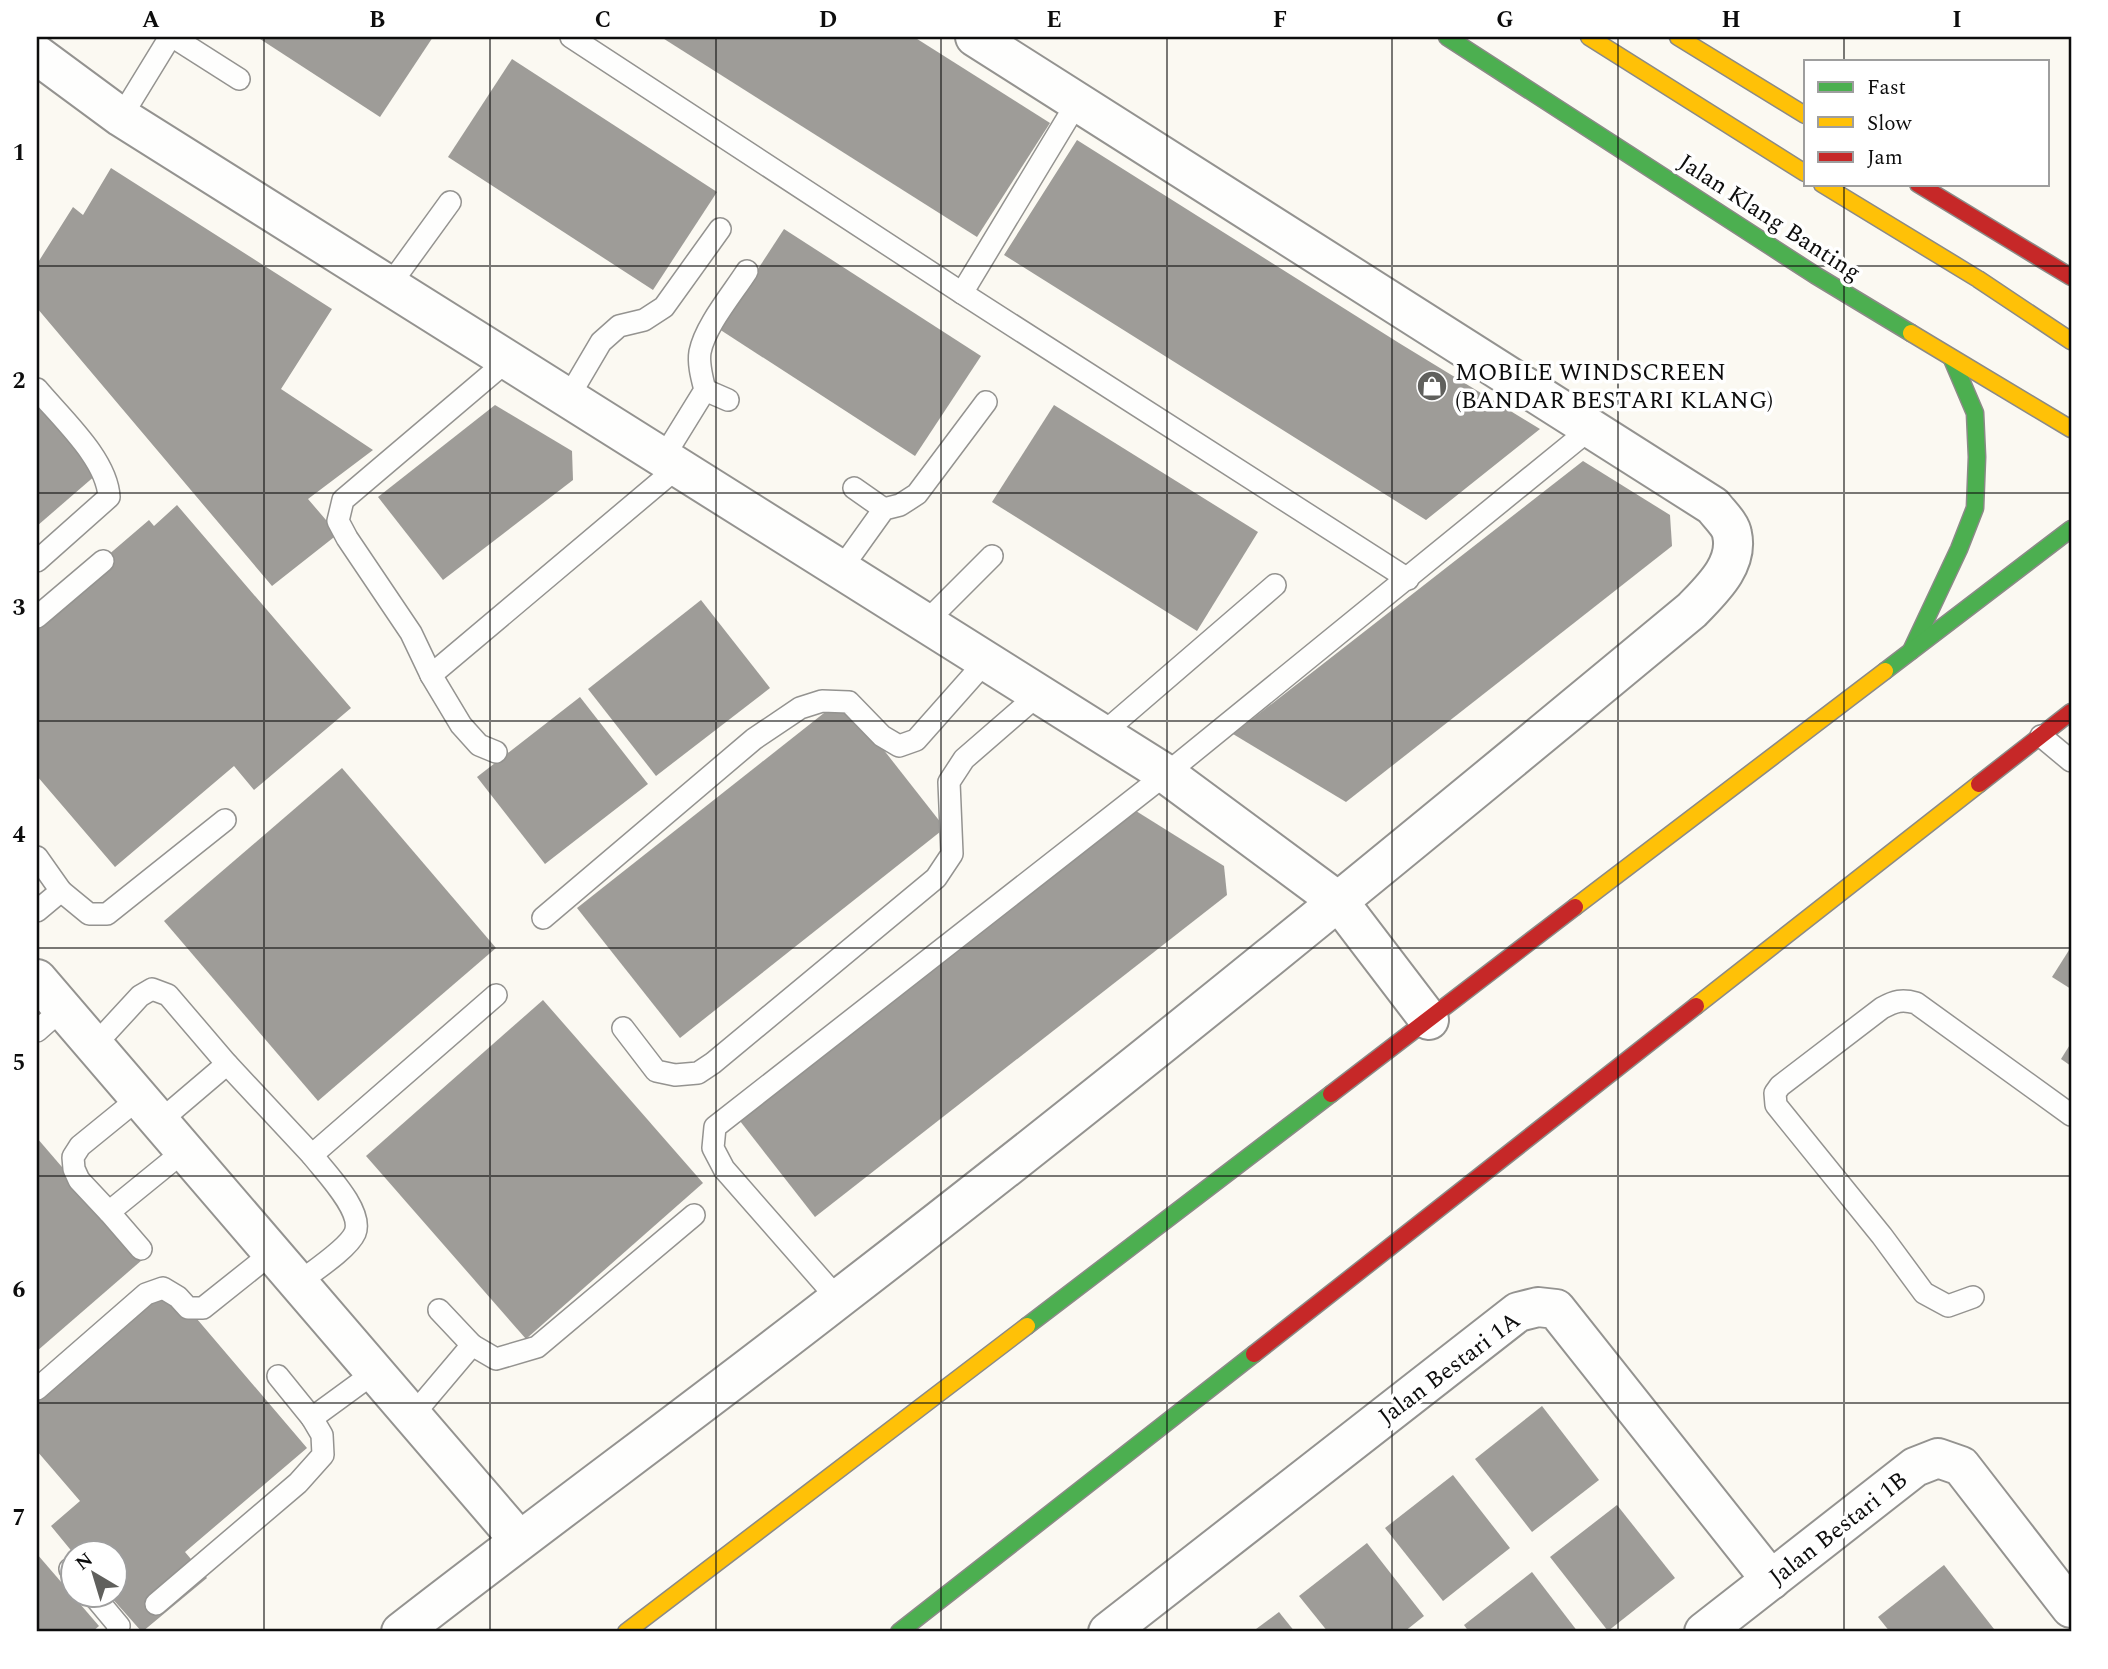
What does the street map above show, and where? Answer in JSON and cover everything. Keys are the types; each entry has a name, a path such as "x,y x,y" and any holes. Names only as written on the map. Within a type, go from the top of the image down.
{"main road":[{"name":"Jalan Klang Banting","path":"1447,37 1815,275 2071,429"},
{"path":"1589,37 1804,172"},
{"path":"1678,37 1804,114"},
{"path":"1825,186 1978,279 2071,341"},
{"path":"1922,186 2071,277"},
{"path":"1911,651 1959,549 1975,508 1975,414 1952,359"},
{"path":"626,1632 2071,529"},
{"path":"899,1632 2071,712"}],"street":[{"path":"401,1632 838,1299 1339,902 1692,610 1716,585 1731,560 1732,532 1713,506 975,37"},
{"path":"37,55 121,117 1166,774 1339,902 1429,1020"},
{"path":"37,979 50,1020 94,1046 519,1540"},
{"name":"Jalan Bestari 1A","path":"1108,1632 1518,1312 1538,1307 1556,1309 1771,1580"},
{"name":"Jalan Bestari 1B","path":"1704,1632 1915,1467 1938,1458 1961,1466 2071,1608"}],"lane":[{"path":"121,117 171,37 239,79"},
{"path":"571,37 962,293 1408,579"},
{"path":"962,293 1079,101"},
{"path":"389,286 450,202"},
{"path":"568,398 601,342 619,326 644,320 664,307 720,229"},
{"path":"431,675 671,463 705,390 701,376 700,352 711,327 747,271"},
{"path":"496,752 479,745 461,725 431,675 411,633 338,521 343,500 508,360"},
{"path":"37,389 100,463 108,482 109,497 37,561"},
{"path":"705,390 728,400"},
{"path":"841,569 884,509 900,505 918,494 986,402"},
{"path":"838,1299 724,1168 713,1147 715,1127 1166,774 1590,429"},
{"path":"854,488 884,509"},
{"path":"925,623 992,556"},
{"path":"37,617 103,561"},
{"path":"1102,734 1275,585"},
{"path":"543,918 754,739 800,708 822,701 849,702 882,736 899,746 916,740 986,661"},
{"path":"623,1028 656,1071 675,1075 698,1073 713,1063 936,878 952,854 948,782 964,759 1038,694"},
{"path":"2040,736 2071,761"},
{"path":"37,857 61,891 89,914 107,914 225,820"},
{"path":"37,911 61,891"},
{"path":"94,1046 140,996 152,989 168,995 227,1064 312,1155 354,1210 355,1234 298,1283"},
{"path":"312,1155 496,995"},
{"path":"1973,1297 1948,1306 1924,1293 1882,1236 1776,1105 1775,1093 1780,1086 1882,1008 1896,1000 1907,1000 1916,1003 2071,1115"},
{"path":"141,1250 79,1180 73,1157 80,1146 149,1110 227,1064"},
{"path":"108,1212 184,1151"},
{"path":"439,1310 472,1345 496,1359 537,1347 694,1215"},
{"path":"37,1389 146,1294 163,1289 178,1297 188,1308 203,1308 272,1253"},
{"path":"412,1416 472,1345"},
{"path":"312,1418 374,1372"},
{"path":"156,1604 298,1483 323,1455 322,1435 312,1418 278,1376"},
{"path":"106,1610 119,1626 117,1632"}],"building":[{"path":"257,37 433,37 380,117"},
{"path":"661,37 914,37 1050,123 977,237"},
{"path":"512,59 717,192 653,290 448,157"},
{"path":"1077,140 1540,429 1426,520 1004,255"},
{"path":"111,168 332,309 281,389 373,450 308,499 338,534 272,586 37,308 37,264 73,207 83,215"},
{"path":"784,229 981,356 915,456 719,329"},
{"path":"37,389 104,468 37,526"},
{"path":"495,405 572,451 573,480 443,580 378,497"},
{"path":"1054,405 1258,532 1197,631 992,502"},
{"path":"1583,461 1670,515 1672,546 1346,802 1233,734"},
{"path":"177,505 351,708 254,790 234,766 115,867 37,776 37,616 149,520 154,526"},
{"path":"701,600 770,688 656,776 588,689"},
{"path":"580,697 648,784 545,864 477,777"},
{"path":"843,698 945,828 680,1038 577,908"},
{"path":"342,768 496,948 318,1101 164,921"},
{"path":"1136,811 1224,866 1227,895 815,1217 740,1121"},
{"path":"2071,947 2071,989 2052,977"},
{"path":"543,1000 703,1183 526,1339 366,1156"},
{"path":"2071,1043 2071,1066 2061,1059"},
{"path":"37,1138 142,1260 37,1351"},
{"path":"168,1285 307,1448 185,1552 207,1578 142,1632 122,1610 130,1610 130,1540 62,1540 51,1526 80,1501 37,1451 37,1397"},
{"path":"1542,1406 1599,1480 1532,1532 1475,1459"},
{"path":"1453,1475 1510,1548 1443,1601 1385,1528"},
{"path":"1617,1505 1675,1578 1608,1631 1550,1557"},
{"path":"1367,1543 1424,1616 1404,1632 1328,1632 1299,1596"},
{"path":"37,1554 60,1581 60,1610 85,1610 99,1626 92,1632 37,1632"},
{"path":"1944,1565 1994,1629 1990,1632 1890,1632 1878,1617"},
{"path":"1532,1572 1578,1632 1469,1632 1464,1625"},
{"path":"1279,1612 1295,1632 1252,1632"}],"traffic: fast":[{"path":"1447,37 1815,275 1911,333"},
{"path":"1911,651 1959,549 1975,508 1975,413 1952,359"},
{"path":"1885,671 2071,529"},
{"path":"1027,1326 1331,1094"},
{"path":"899,1632 1254,1354"}],"traffic: slow":[{"path":"1589,37 1804,172"},
{"path":"1678,37 1804,114"},
{"path":"1825,186 1978,279 2071,341"},
{"path":"1911,333 2071,429"},
{"path":"1575,907 1885,671"},
{"path":"1696,1006 1979,784"},
{"path":"626,1632 1027,1326"}],"traffic: jam":[{"path":"1921,186 2071,277"},
{"path":"1979,784 2071,712"},
{"path":"1331,1094 1575,907"},
{"path":"1254,1354 1696,1006"}],"place":[{"name":"MOBILE WINDSCREEN (BANDAR BESTARI KLANG)","path":"1432,386"}]}
